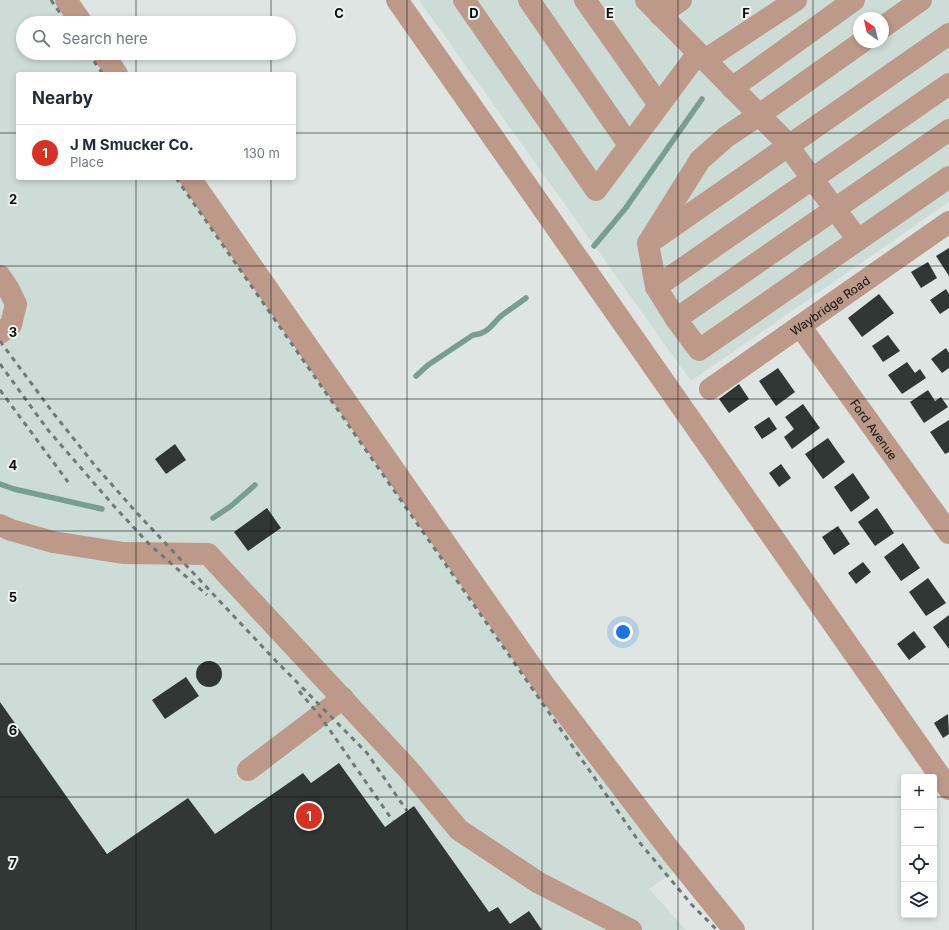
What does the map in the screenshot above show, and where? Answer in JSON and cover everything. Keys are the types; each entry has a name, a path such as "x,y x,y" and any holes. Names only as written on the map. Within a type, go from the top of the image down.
{"street":[{"path":"66,0 77,16"},
{"path":"397,0 949,788"},
{"path":"464,0 596,190 659,105 701,57 796,0"},
{"path":"529,0 629,145"},
{"path":"585,0 659,105"},
{"path":"681,0 653,8 788,146 858,240"},
{"path":"732,88 854,0"},
{"path":"889,23 921,0"},
{"path":"648,243 949,34"},
{"path":"854,48 726,137 700,160 648,243 656,287 676,319 699,350 949,177"},
{"path":"108,60 116,72"},
{"path":"656,287 949,84"},
{"path":"676,319 949,130"},
{"path":"191,180 545,686 669,849 734,930"},
{"name":"Waybridge Road","path":"710,389 949,222"},
{"path":"0,276 16,304 11,325 0,333"},
{"name":"Ford Avenue","path":"800,326 949,533"},
{"path":"0,526 53,542 123,553 208,554 408,769 459,830 539,884 631,930"},
{"path":"248,770 343,698"}],"shaded area":[{"path":"0,0 66,0 77,16 16,16 16,60 108,60 116,72 16,72 16,180 191,180 682,866 649,889 686,930 0,930"},
{"path":"419,0 949,0 949,202 691,381"}],"building":[{"path":"949,248 949,276 936,256"},
{"path":"928,262 937,278 921,288 911,272"},
{"path":"946,289 949,294 949,308 940,314 930,300"},
{"path":"879,294 894,313 862,337 848,318"},
{"path":"888,335 900,351 883,362 872,346"},
{"path":"946,348 949,353 949,368 942,373 931,359"},
{"path":"907,362 915,373 920,369 926,378 902,394 888,375"},
{"path":"778,368 795,392 776,406 759,381"},
{"path":"739,384 749,399 729,413 719,399"},
{"path":"928,390 935,401 941,397 948,407 924,423 910,402"},
{"path":"803,404 820,428 792,449 784,437 794,429 785,417"},
{"path":"769,417 777,429 762,439 754,427"},
{"path":"949,420 949,452 945,454 930,432"},
{"path":"828,438 845,462 823,479 805,454"},
{"path":"175,444 186,460 166,474 155,459"},
{"path":"781,464 791,478 779,487 769,473"},
{"path":"853,473 870,498 851,512 834,487"},
{"path":"267,508 281,528 248,551 234,532"},
{"path":"877,508 894,533 875,546 858,522"},
{"path":"838,526 850,544 834,555 822,537"},
{"path":"903,543 920,568 901,581 884,557"},
{"path":"863,562 871,572 856,584 848,573"},
{"path":"928,578 946,603 926,616 909,592"},
{"path":"949,615 949,649 933,627"},
{"path":"914,631 926,647 909,660 897,644"},
{"path":"209,661 218,665 222,674 218,683 209,687 200,683 196,674 200,665"},
{"path":"186,677 199,696 165,719 152,700"},
{"path":"0,702 107,854 188,798 215,834 303,773 311,783 339,763 385,827 414,806 489,912 498,907 510,924 529,911 542,930 0,930"},
{"path":"948,714 949,734 943,738 934,723"}],"waterway":[{"path":"594,246 625,209 702,99"},
{"path":"416,376 428,365 473,335 486,331 501,316 526,298"},
{"path":"0,484 14,489 102,509"},
{"path":"213,518 231,506 255,485"}],"railway":[{"path":"51,0 62,16"},
{"path":"93,60 102,72"},
{"path":"177,180 640,843 692,905 717,930"},
{"path":"0,341 54,414 97,468 137,513 275,660 367,753 407,811"},
{"path":"0,364 48,430 113,505 149,544 207,595"},
{"path":"0,390 68,482"},
{"path":"299,691 320,716 393,821"}],"place":[{"name":"J M Smucker Co.","path":"309,816"}]}
